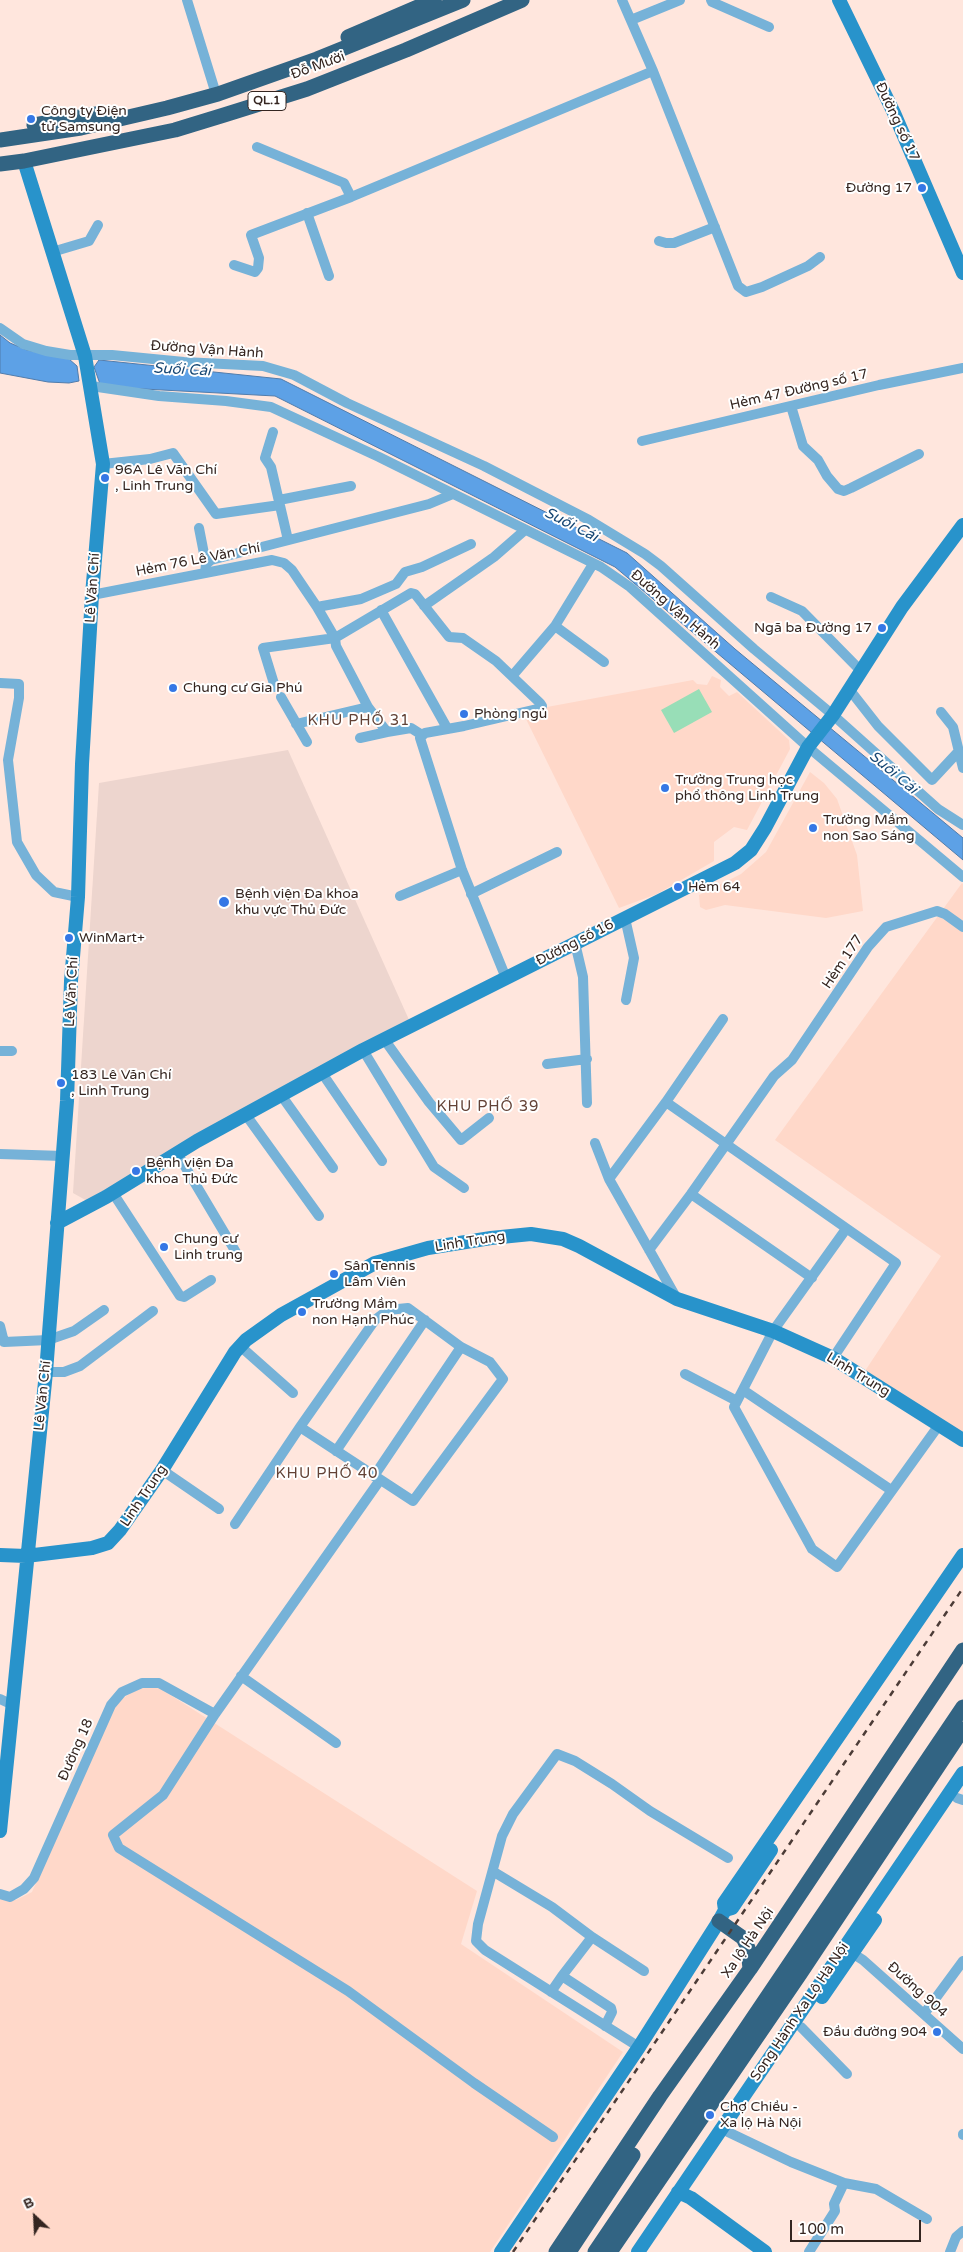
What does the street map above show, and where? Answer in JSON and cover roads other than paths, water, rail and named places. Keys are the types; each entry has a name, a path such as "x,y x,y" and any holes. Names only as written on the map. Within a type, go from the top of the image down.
{"highway":[{"name":"Đỗ Mười","path":"0,140 81,128 167,108 434,0"},
{"name":"Đỗ Mười","path":"0,130 136,106 215,89 317,59 463,0"},
{"name":"Đỗ Mười","path":"0,154 137,129 288,86 447,24 502,0"},
{"name":"Đỗ Mười","path":"0,164 24,161 175,130 307,89 406,50 522,0"},
{"name":"Xa lộ Hà Nội","path":"556,2252 660,2096 733,2001 750,1969 963,1650"},
{"name":"Xa lộ Hà Nội","path":"569,2252 733,2001 963,1667"},
{"path":"595,2252 963,1707"},
{"path":"610,2252 800,1974 963,1729"},
{"path":"722,1916 743,1938 748,1948 750,1969"},
{"path":"660,2096 680,2083"}],"main road":[{"name":"Đường số 17","path":"839,0 899,125 963,273"},
{"name":"Lê Văn Chí","path":"0,1831 4,1763 13,1705 26,1556 46,1372 63,1156 71,981 78,897 82,764 92,594 103,464 85,356 24,161"},
{"name":"Đường số 16","path":"57,1223 113,1193 177,1153 363,1050 735,863 752,850 811,743 830,718 902,607 963,525"},
{"name":"Linh Trung","path":"0,1555 26,1556 92,1548 108,1543 120,1530 162,1470 240,1346 281,1315 375,1263 428,1248 512,1235 531,1234 563,1239 580,1246 676,1299 773,1331 834,1358 963,1440"},
{"path":"722,1916 724,1903 963,1555"},
{"path":"501,2252 639,2048 722,1916 732,1908 963,1570"},
{"name":"Song Hành Xa Lộ Hà Nội","path":"648,2252 682,2194 848,1950 963,1773"},
{"name":"Song Hành Xa Lộ Hà Nội","path":"638,2252 728,2132 802,2027 848,1950 961,1795"},
{"path":"682,2194 765,2252"}],"street":[{"path":"187,0 215,89"},
{"path":"622,0 653,71 738,286 746,292 762,288 808,266 820,257"},
{"path":"631,20 680,0"},
{"path":"711,0 769,28"},
{"path":"234,265 255,272 258,268 259,258 251,234 351,197 653,71"},
{"path":"257,147 344,183 351,197"},
{"path":"307,213 330,276"},
{"path":"52,252 89,242 98,225"},
{"path":"659,241 674,243 715,227"},
{"name":"Đường Vận Hành","path":"0,328 23,344 46,351 85,356 112,355 184,362 263,366 294,375 347,403 484,466 589,520 644,554 830,718 938,809 963,825"},
{"name":"Hẻm 47 Đường số 17","path":"642,441 879,385 963,368"},
{"name":"Đường Vận Hành","path":"91,386 159,396 226,401 271,407 312,424 594,564 630,587 963,877"},
{"path":"791,406 803,446 818,460 827,476 838,489 851,488 919,454"},
{"path":"273,432 265,458 272,467 288,540"},
{"path":"103,464 150,459 173,453 216,514 351,486"},
{"path":"206,569 211,560 429,504 453,494"},
{"path":"198,528 206,569"},
{"path":"424,606 458,585 525,530"},
{"path":"317,607 361,598 378,592 396,584 404,572 422,567 471,544"},
{"name":"Hẻm 76 Lê Văn Chí","path":"92,594 206,569 272,560 284,563 292,570 317,607 335,638 336,646 368,707 387,732"},
{"path":"513,675 554,626 594,564"},
{"path":"275,687 263,648 335,638 411,593 415,594 449,636 463,638 513,675 540,703 540,707 504,717 425,732 422,735"},
{"path":"771,597 802,611 860,670"},
{"path":"381,610 447,728"},
{"path":"554,626 604,662"},
{"path":"0,683 19,684 19,698 8,760 17,842 36,875 54,892 78,897"},
{"path":"849,689 878,726 932,780 959,751"},
{"path":"281,697 307,742"},
{"path":"296,724 368,707"},
{"path":"941,712 954,727 963,768"},
{"path":"360,738 411,728 422,735"},
{"path":"422,735 423,750 462,870 506,978"},
{"path":"471,894 557,852"},
{"path":"400,896 462,870"},
{"name":"Hẻm 177","path":"649,1250 772,1079 792,1060 868,947 886,927 937,911 945,914 963,927"},
{"path":"625,918 634,958 626,1000"},
{"path":"575,943 583,977 587,1103"},
{"path":"609,1179 666,1102 723,1019"},
{"path":"384,1039 430,1102 461,1140 488,1118"},
{"path":"363,1050 434,1167 464,1188"},
{"path":"0,1051 12,1051"},
{"path":"547,1064 587,1059"},
{"path":"322,1073 382,1161"},
{"path":"282,1095 333,1168"},
{"path":"666,1102 896,1263 834,1358"},
{"path":"246,1115 319,1216"},
{"path":"595,1143 609,1179 676,1299"},
{"path":"177,1153 236,1254"},
{"path":"0,1154 63,1156"},
{"path":"113,1193 180,1296 184,1297 211,1280"},
{"path":"691,1194 812,1278"},
{"path":"846,1229 773,1331 734,1407 812,1549 837,1567 939,1425"},
{"path":"234,1524 300,1427 375,1320 388,1310 408,1308 461,1347 490,1362 503,1379 413,1501 300,1427"},
{"path":"0,1326 4,1342 48,1340 74,1331 104,1310"},
{"path":"46,1372 64,1372 80,1366 153,1311"},
{"path":"336,1451 425,1320"},
{"path":"240,1346 293,1393"},
{"path":"461,1347 377,1478 215,1714 163,1795 113,1835 119,1848 348,1991 474,2083 553,2137"},
{"path":"685,1374 738,1401"},
{"path":"743,1390 891,1490"},
{"path":"162,1470 219,1509"},
{"path":"241,1676 336,1743"},
{"name":"Đường 18","path":"0,1894 10,1897 24,1889 34,1878 111,1705 122,1692 142,1683 159,1683 215,1714"},
{"path":"0,1699 13,1705"},
{"path":"639,2048 485,1950 476,1941 478,1924 494,1872 502,1836 513,1814 557,1754 575,1761 650,1811 728,1858"},
{"path":"494,1872 552,1908 644,1971"},
{"path":"551,1992 592,1937"},
{"name":"Đường 904","path":"848,1950 863,1960 963,2049"},
{"path":"924,2014 958,1978 963,1961"},
{"path":"562,1976 611,2008 612,2012 605,2026"},
{"path":"802,2027 847,2074"},
{"path":"728,2132 791,2162 844,2183 876,2189 927,2219"},
{"path":"809,2252 835,2211 834,2204 844,2183"},
{"path":"950,2252 956,2237 963,2231"}],"water":[{"path":"0,335 10,343 27,350 69,359 77,366 79,381 69,383 48,382 0,373"},
{"name":"Suối Cái","path":"99,360 281,379 627,553 735,649 963,838 963,860 615,567 275,396 106,387 100,384 94,367"}],"railway":[{"path":"513,2252 963,1588"}],"place":[{"name":"Công ty Điện tử Samsung","path":"31,119"},
{"name":"Đường 17","path":"922,188"},
{"name":"96A Lê Văn Chí , Linh Trung","path":"105,478"},
{"name":"Ngã ba Đường 17","path":"882,628"},
{"name":"Chung cư Gia Phú","path":"173,688"},
{"name":"Phòng ngủ","path":"464,714"},
{"name":"Trường Trung học phổ thông Linh Trung","path":"665,788"},
{"name":"Trường Mầm non Sao Sáng","path":"813,828"},
{"name":"Hẻm 64","path":"678,887"},
{"name":"Bệnh viện Đa khoa khu vực Thủ Đức","path":"224,902"},
{"name":"WinMart+","path":"69,938"},
{"name":"183 Lê Văn Chí , Linh Trung","path":"61,1083"},
{"name":"Bệnh viện Đa khoa Thủ Đức","path":"136,1171"},
{"name":"Chung cư Linh trung","path":"164,1247"},
{"name":"Sân Tennis Lâm Viên","path":"334,1274"},
{"name":"Trường Mầm non Hạnh Phúc","path":"302,1312"},
{"name":"Đầu đường 904","path":"937,2032"},
{"name":"Chợ Chiều - Xa lộ Hà Nội","path":"710,2115"}],"district":[{"name":"KHU PHỐ 31","path":"359,721"},
{"name":"KHU PHỐ 39","path":"488,1107"},
{"name":"KHU PHỐ 40","path":"327,1474"}]}
